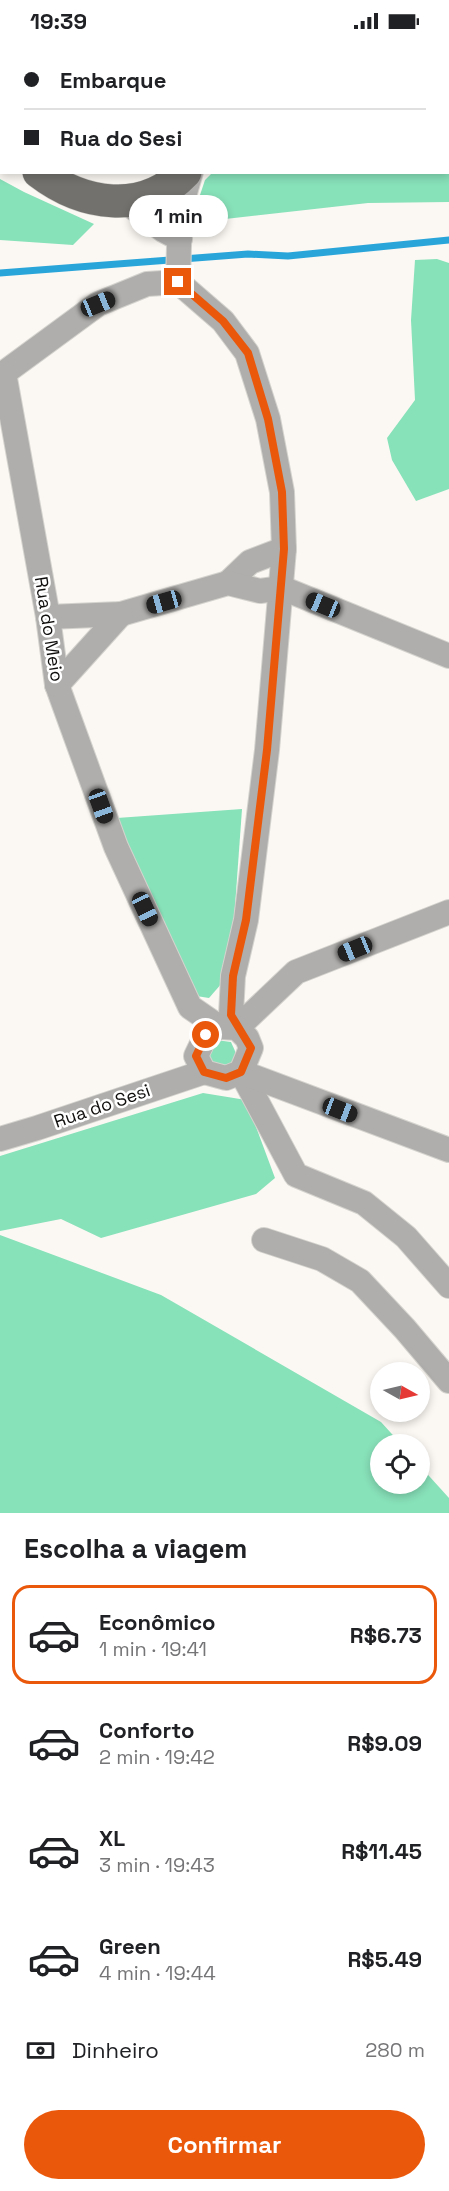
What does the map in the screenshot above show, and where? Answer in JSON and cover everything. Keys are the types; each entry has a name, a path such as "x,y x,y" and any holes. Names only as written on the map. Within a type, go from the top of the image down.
{"main road":[{"path":"42,174 59,187 82,197 112,203 126,202 157,193 182,174"}],"street":[{"path":"190,174 180,210 179,278 223,321 248,353 268,419 282,492 284,549 282,588 267,750 246,920 233,976 228,1028"},
{"path":"126,202 179,242"},
{"path":"2,373 98,304 147,284 179,278"},
{"name":"Rua do Meio","path":"2,373 48,616 57,684 116,847 190,1007 228,1028"},
{"path":"48,616 121,614 228,583 250,562 284,549"},
{"path":"228,583 260,591 282,588 449,656"},
{"path":"57,684 121,614"},
{"path":"449,912 296,972 228,1028 206,1035 196,1056 204,1072 226,1078 241,1072 449,1150"},
{"path":"228,1028 247,1038 251,1048 241,1072"},
{"name":"Rua do Sesi","path":"0,1139 204,1072"},
{"path":"241,1072 296,1175 364,1203 406,1237 449,1286"},
{"path":"264,1240 322,1259 360,1281 449,1380"}],"green space":[{"path":"211,174 449,174 449,202 368,203 199,222 194,213 205,180"},
{"path":"0,179 94,224 73,245 0,240"},
{"path":"437,259 449,263 449,489 416,501 392,460 387,438 415,400 411,320 415,260"},
{"path":"242,809 233,934 222,983 209,998 190,995 117,818"},
{"path":"216,1040 231,1042 235,1051 235,1063 226,1067 209,1062 209,1048"},
{"path":"203,1093 246,1100 275,1178 256,1194 101,1238 61,1219 0,1231 0,1156"},
{"path":"0,1235 161,1295 370,1416 370,1422 381,1422 392,1434 370,1434 370,1494 430,1494 430,1477 449,1498 449,1513 0,1513"}],"waterway":[{"path":"0,273 248,254 288,256 449,240"}],"route":[{"path":"178,282 223,321 248,353 268,419 282,492 284,549 282,588 267,750 246,920 233,976 231,1015 251,1048 241,1072 226,1078 204,1072 196,1056 206,1035"}]}
